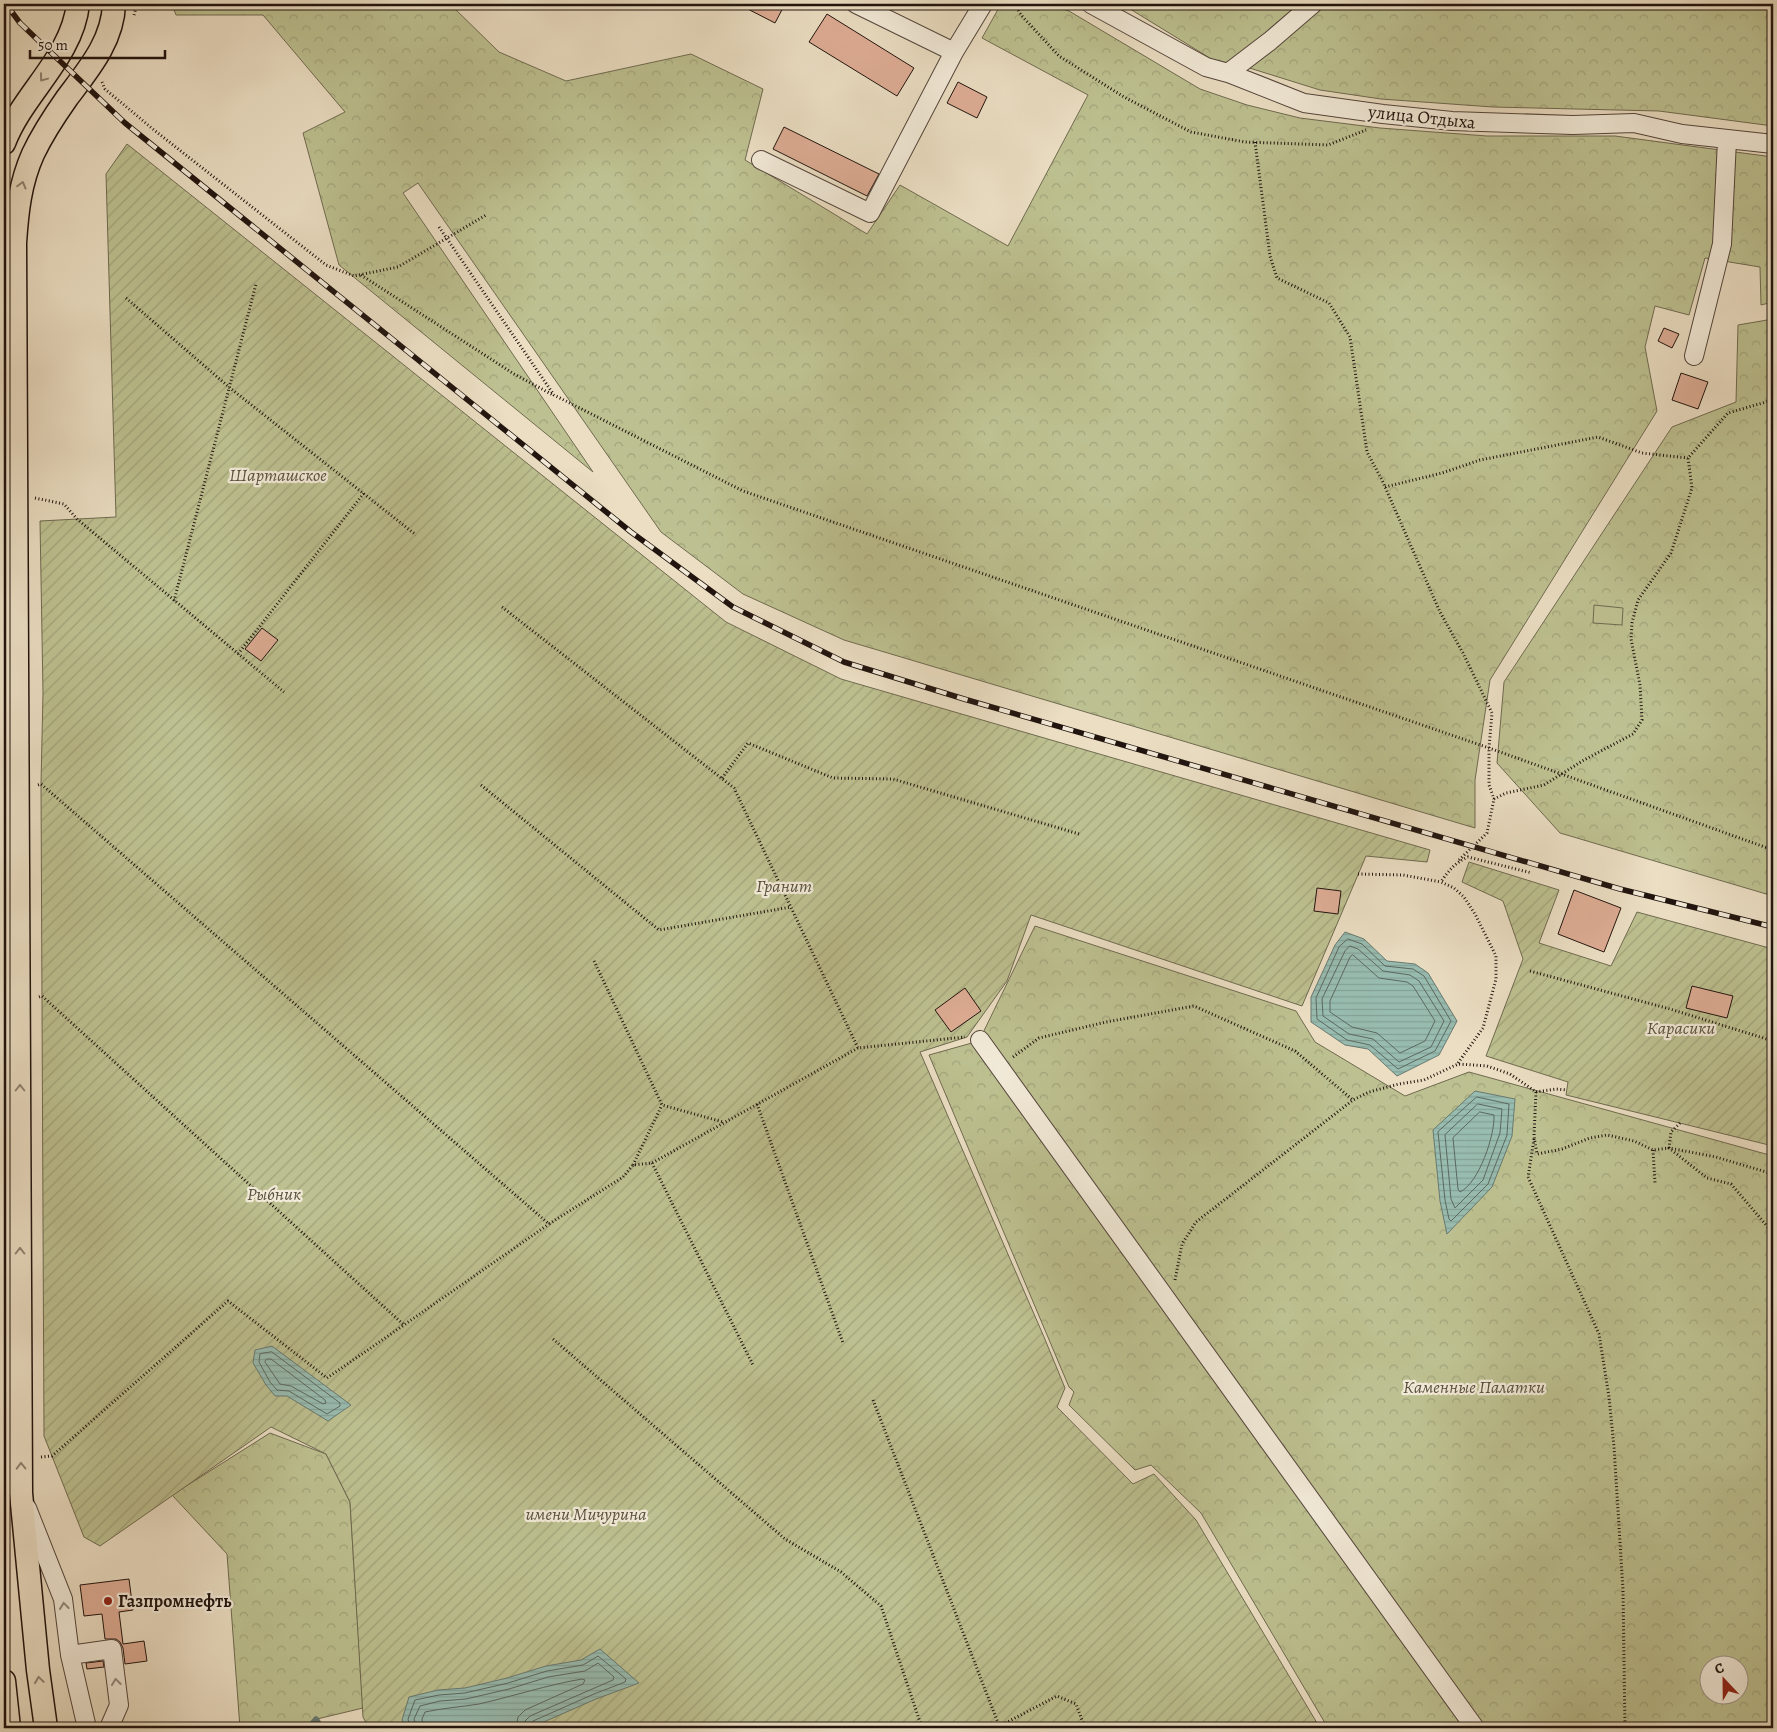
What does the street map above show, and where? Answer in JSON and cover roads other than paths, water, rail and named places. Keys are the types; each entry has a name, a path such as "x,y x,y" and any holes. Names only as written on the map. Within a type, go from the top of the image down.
{"main road":[{"path":"4,143 25,103 57,60 68,41 75,23 78,4"},
{"path":"46,1728 38,1670 22,1493 12,1294 20,998 15,244 20,194 23,180 34,153 66,100 95,60 105,42 111,24 114,4"},
{"path":"4,1681 9,1728"}],"street":[{"path":"856,4 954,52"},
{"path":"761,160 870,213 954,52 983,4"},
{"name":"улица Отдыха","path":"1091,4 1206,67 1228,73 1304,103 1452,122 1573,125 1634,123 1682,134 1773,144"},
{"path":"1228,73 1270,41 1313,4"},
{"path":"1694,356 1722,244 1727,140"},
{"path":"980,1040 1475,1728"},
{"path":"22,1493 63,1599 70,1655 86,1728"},
{"path":"70,1655 112,1649 119,1705 109,1728"}],"water":[{"path":"1345,932 1364,939 1387,961 1415,964 1428,973 1457,1021 1439,1055 1397,1076 1368,1049 1345,1045 1311,1022 1311,997 1335,945"},
{"path":"1475,1091 1515,1099 1512,1136 1492,1187 1447,1234 1440,1201 1433,1130"},
{"path":"272,1346 351,1405 328,1421 287,1396 275,1396 253,1363 255,1350"},
{"path":"600,1649 639,1683 596,1699 530,1728 405,1728 402,1720 409,1697 438,1690 465,1688 546,1666 581,1660"}],"waterway":[{"path":"308,1728 316,1719 322,1728"}],"railway":[{"path":"6,4 20,23 125,123 631,532 733,607 844,662 964,699 1620,889 1773,927"}],"place":[{"name":"Газпромнефть","path":"108,1601"}],"park label":[{"name":"Шарташское","path":"278,475"},
{"name":"Гранит","path":"784,886"},
{"name":"Карасики","path":"1681,1028"},
{"name":"Рыбник","path":"274,1194"},
{"name":"Каменные Палатки","path":"1474,1387"},
{"name":"имени Мичурина","path":"586,1514"}]}
